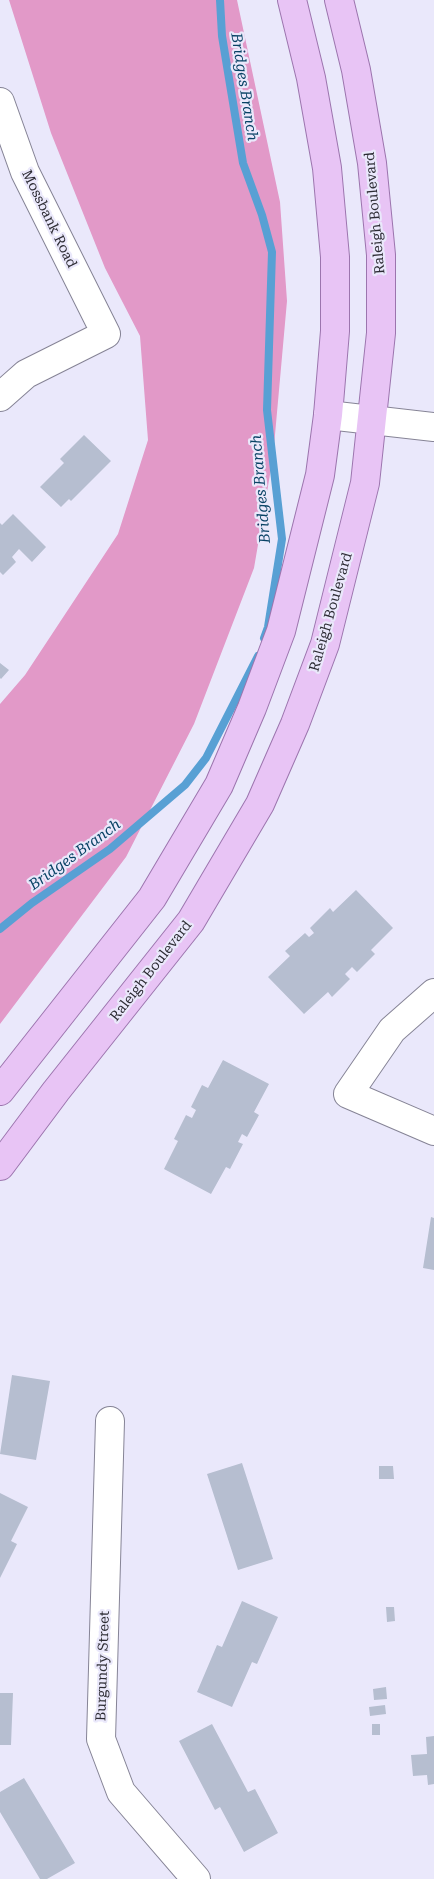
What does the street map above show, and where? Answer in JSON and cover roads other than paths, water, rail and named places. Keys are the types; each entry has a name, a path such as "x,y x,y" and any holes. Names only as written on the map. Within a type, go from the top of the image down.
{"main road":[{"path":"0,1091 152,898 219,785 252,708 281,632 320,475 328,415 335,331 335,257 327,168 311,78 292,0"},
{"name":"Raleigh Boulevard","path":"0,1166 56,1091 191,921 260,804 295,724 325,644 365,483 381,333 380,255 372,163 356,70 339,0"}],"street":[{"name":"Mossbank Road","path":"0,102 25,172 106,334 26,374 0,396"},
{"path":"328,415 434,427"},
{"path":"434,993 392,1030 348,1094 434,1131"},
{"name":"Burgundy Street","path":"110,1421 101,1740 120,1792 196,1879"}],"waterway":[{"name":"Bridges Branch","path":"220,0 222,36 243,163 262,215 272,252 267,410 282,539 268,627 264,638"},
{"name":"Bridges Branch","path":"0,929 32,903 110,849 185,785 206,758 258,656"}]}
